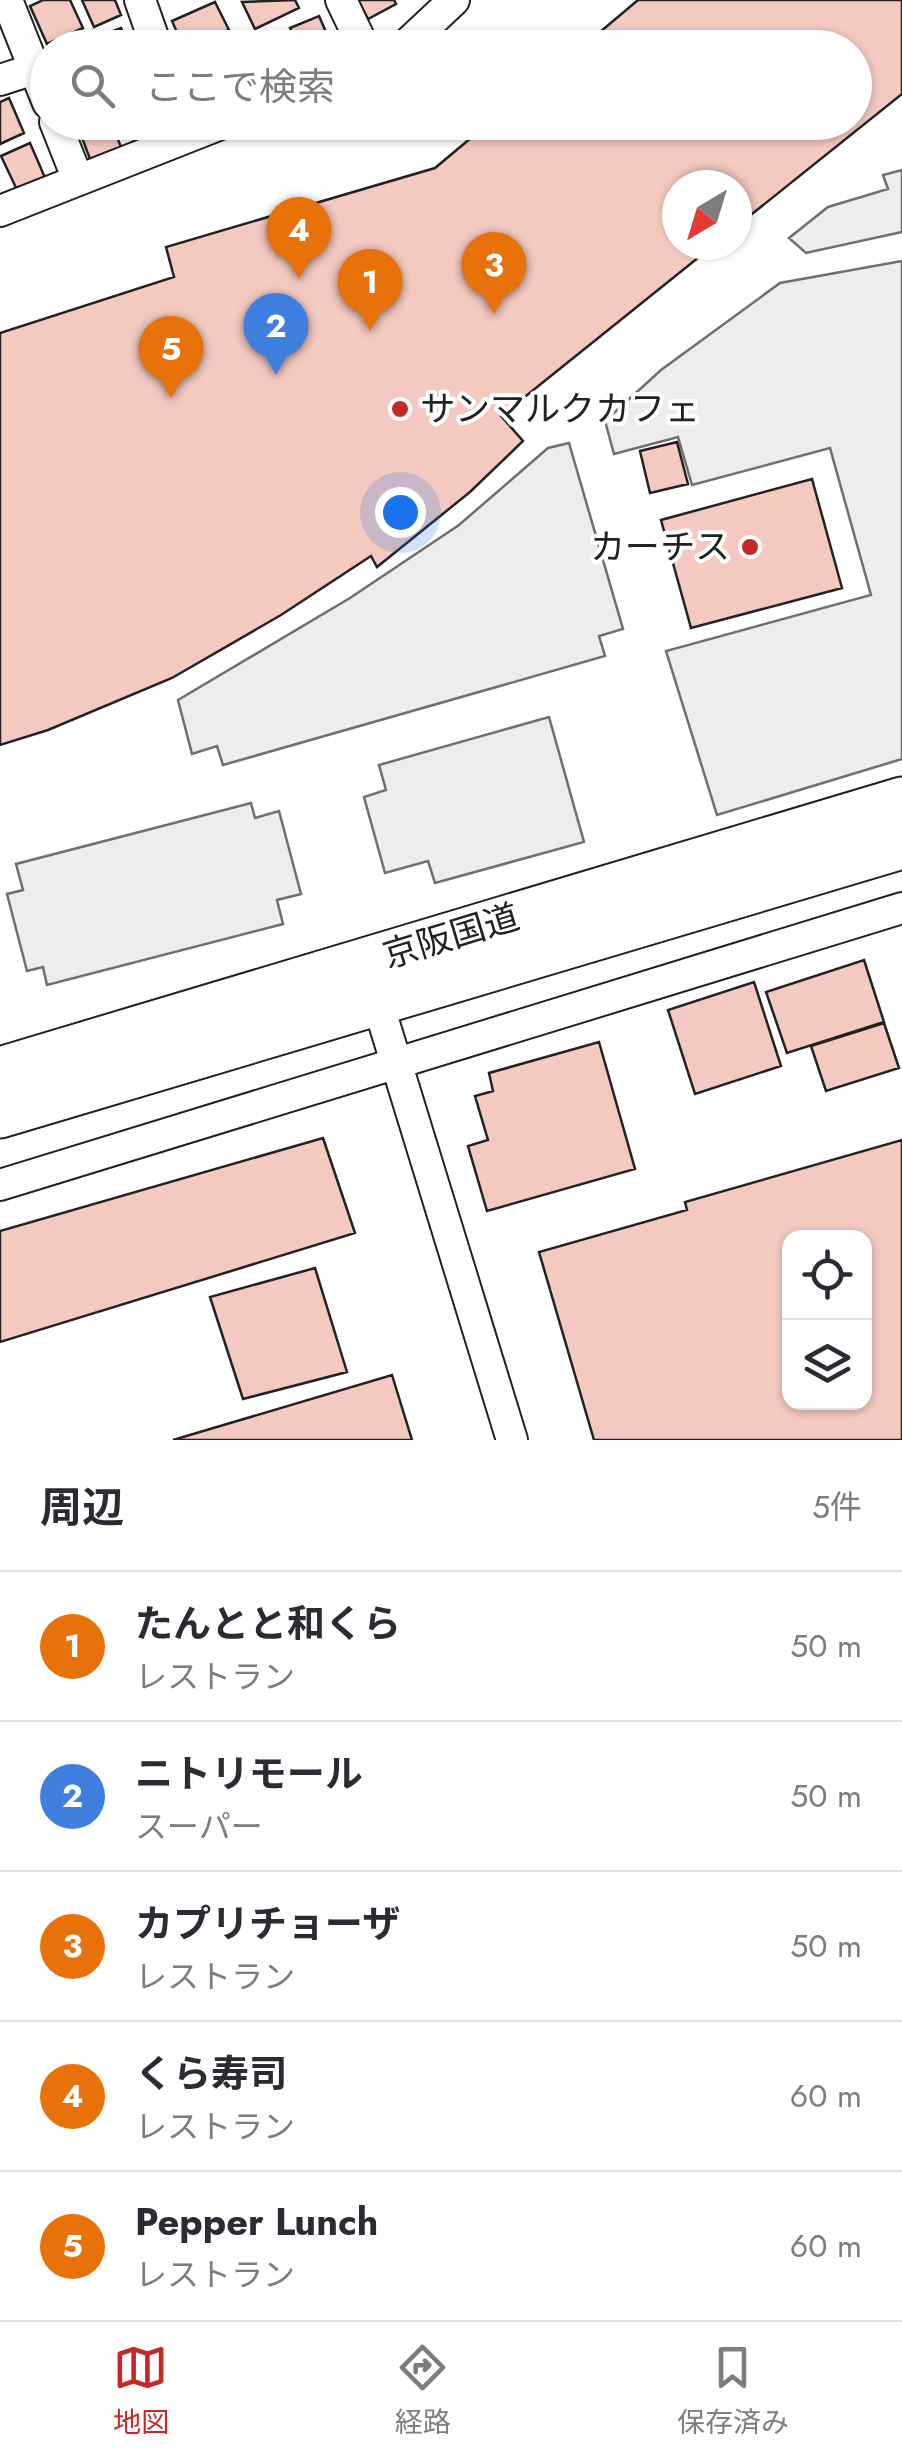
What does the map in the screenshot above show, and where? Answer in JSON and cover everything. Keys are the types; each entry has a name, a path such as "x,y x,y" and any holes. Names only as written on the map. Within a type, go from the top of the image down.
{"highway":[{"name":"京阪国道","path":"0,1115 371,980 902,800"},
{"name":"京阪国道","path":"0,1070 902,846"}],"street":[{"path":"7,0 30,59"},
{"path":"140,0 151,30"},
{"path":"341,0 355,30"},
{"path":"422,30 454,0"},
{"path":"0,80 30,70"},
{"path":"62,140 78,180"},
{"path":"0,211 162,140"},
{"path":"0,1185 902,908"},
{"path":"371,980 512,1440"}],"shaded area":[{"path":"902,170 902,232 806,253 789,238 828,207 888,189 883,175"},
{"path":"902,261 902,759 717,815 666,651 871,595 830,448 692,485 678,437 614,454 605,421 661,370 780,283"},
{"path":"569,443 623,629 599,636 605,656 223,765 217,746 192,754 178,700 350,598 459,525 548,448"},
{"path":"549,717 584,842 435,883 428,861 385,873 364,797 386,790 379,765"},
{"path":"251,803 255,818 279,811 301,894 277,900 283,924 47,985 43,967 27,971 7,894 23,890 16,864"}],"building":[{"path":"43,0 70,0 83,28 41,30 30,6"},
{"path":"82,0 115,0 121,15 94,27"},
{"path":"295,0 299,8 255,29 242,2"},
{"path":"358,0 394,0 396,4 368,19"},
{"path":"638,0 902,0 902,94 872,118 872,30 602,30"},
{"path":"215,2 229,30 176,30 172,21"},
{"path":"319,16 325,30 291,30"},
{"path":"9,98 24,133 0,144 0,102"},
{"path":"83,140 118,140 121,147 90,159"},
{"path":"468,140 844,140 752,214 752,170 662,170 662,260 695,260 501,416 523,441 470,492 377,567 371,556 281,615 172,678 48,730 0,745 0,333 174,277 166,247 435,168"},
{"path":"30,143 46,180 18,192 1,156"},
{"path":"677,442 688,484 650,493 640,451"},
{"path":"812,479 842,588 691,628 661,520"},
{"path":"864,960 884,1022 787,1053 766,992"},
{"path":"754,982 781,1066 695,1094 668,1010"},
{"path":"884,1023 899,1068 826,1091 811,1046"},
{"path":"599,1042 635,1169 487,1211 468,1146 488,1140 475,1096 493,1091 489,1073"},
{"path":"323,1138 355,1233 0,1342 0,1231"},
{"path":"902,1140 902,1440 594,1440 539,1252 687,1210 685,1202"},
{"path":"315,1268 347,1372 243,1399 210,1297"},
{"path":"392,1375 412,1440 173,1440"}],"place":[{"name":"くら寿司","path":"299,279"},
{"name":"カプリチョーザ","path":"494,314"},
{"name":"たんとと和くら","path":"370,331"},
{"name":"ニトリモール","path":"276,375"},
{"name":"Pepper Lunch","path":"171,398"},
{"name":"サンマルクカフェ","path":"400,409"},
{"name":"カーチス","path":"750,547"}]}
